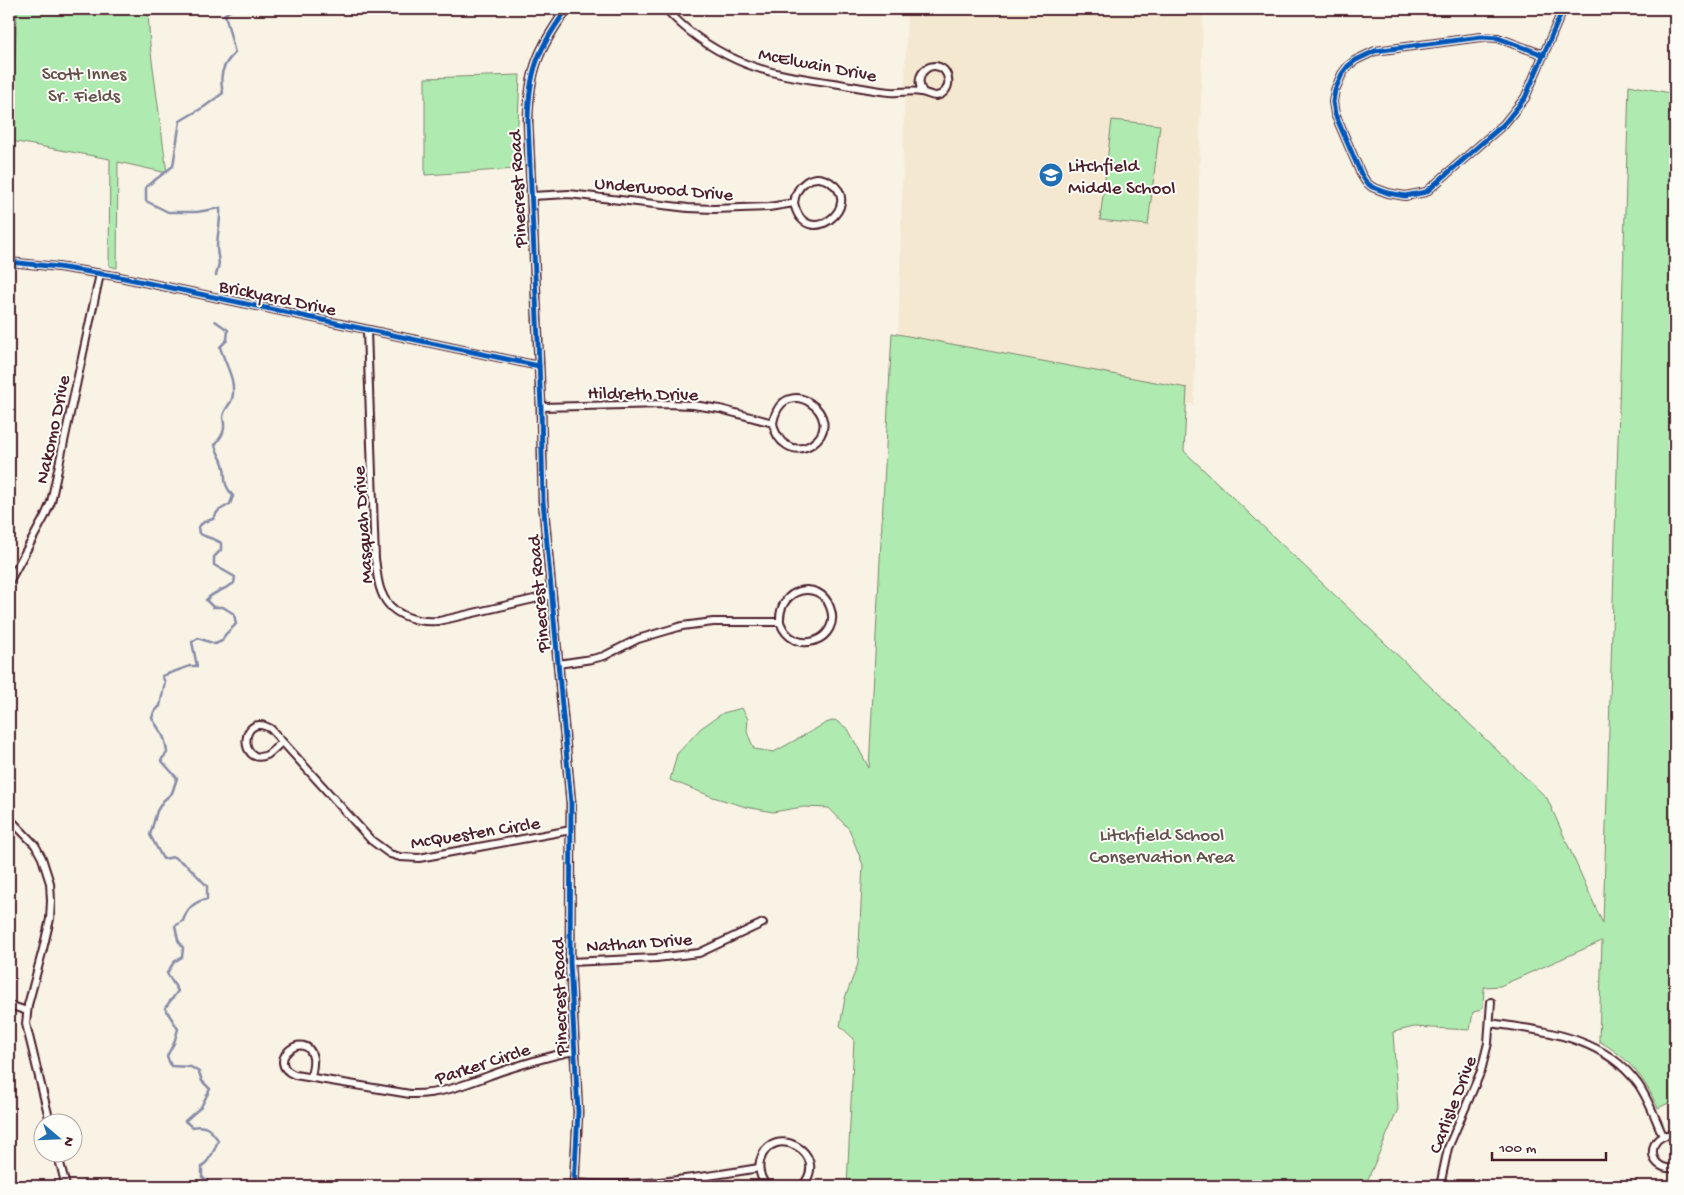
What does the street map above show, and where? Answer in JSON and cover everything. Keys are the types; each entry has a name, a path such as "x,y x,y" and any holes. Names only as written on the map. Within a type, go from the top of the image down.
{"street":[{"name":"Pinecrest Road","path":"567,9 542,47 534,68 529,89 528,120 541,407 543,501 571,803 570,962 578,1112 574,1184"},
{"name":"McElwain Drive","path":"666,9 680,24 698,38 736,60 755,68 794,77 891,92 923,92 931,96 941,94 947,87 946,73 934,66 924,70 919,78 923,92"},
{"path":"1544,55 1498,38 1480,37 1375,51 1356,60 1342,74 1335,90 1333,102 1338,122 1366,182 1380,191 1396,195 1405,196 1426,192 1504,124 1519,108 1528,93 1544,55 1563,9"},
{"path":"819,178 827,180 834,185 840,199 840,207 837,214 832,219 819,225 805,221 796,210 794,203 798,188 804,182 819,178"},
{"name":"Underwood Drive","path":"532,196 570,194 714,210 769,207 794,203"},
{"name":"Brickyard Drive","path":"9,262 100,274 539,366"},
{"name":"Nakomo Drive","path":"9,582 45,516 50,502 100,274"},
{"name":"Masquah Drive","path":"367,330 375,559 381,593 387,602 404,616 414,620 431,622 551,595"},
{"path":"800,398 808,400 820,411 823,427 815,442 808,446 792,448 778,438 774,431 773,423 774,415 784,402 800,398"},
{"name":"Hildreth Drive","path":"541,407 664,404 693,406 720,409 773,423"},
{"path":"802,590 809,590 822,595 832,614 830,627 827,632 822,637 810,642 803,643 791,638 786,634 780,622 784,602 789,596 802,590"},
{"path":"558,664 604,656 638,640 682,626 713,622 780,622"},
{"name":"McQuesten Circle","path":"282,742 269,754 260,756 251,753 246,744 247,735 253,728 262,726 271,729 371,840 390,854 400,857 430,857 571,830"},
{"path":"9,818 34,845 42,858 50,883 51,901 47,934 27,1011 27,1032 47,1112"},
{"name":"Nathan Drive","path":"570,962 656,958 699,953 763,923"},
{"name":"Carlisle Drive","path":"1440,1186 1448,1148 1481,1071 1488,1043 1492,1002"},
{"path":"9,1005 27,1011"},
{"path":"1490,1023 1565,1036 1592,1046 1608,1056 1625,1068 1638,1086 1663,1136"},
{"name":"Parker Circle","path":"311,1077 313,1062 311,1053 308,1049 300,1046 291,1047 284,1055 284,1065 287,1070 295,1075 410,1094 428,1094 445,1091 518,1066 574,1051"},
{"path":"1675,1136 1663,1136 1655,1144 1653,1150 1655,1160 1662,1167 1675,1168"},
{"path":"767,1186 762,1180 759,1168 763,1154 774,1145 788,1142 801,1148 809,1160 809,1175 802,1186"},
{"path":"60,1162 66,1186"},
{"path":"574,1184 602,1185 671,1181 759,1168"}],"shaded area":[{"name":"Litchfield Middle School","path":"907,9 1203,9 1194,405 898,341"}],"green space":[{"name":"Scott Innes Sr. Fields","path":"17,9 142,9 148,11 150,45 167,173 118,162 117,268 109,266 110,159 11,141"},
{"path":"520,75 516,169 425,175 425,78"},
{"name":"Litchfield School Conservation Area","path":"1629,85 1675,94 1675,1100 1658,1108 1635,1069 1599,1041 1602,941 1500,986 1484,987 1483,1007 1473,1012 1470,1030 1414,1027 1393,1032 1398,1109 1365,1186 847,1186 854,1039 840,1026 845,998 858,964 863,865 849,829 829,808 803,807 773,812 746,807 713,797 670,780 677,754 701,728 723,713 742,708 748,719 747,732 754,749 774,752 826,723 835,720 848,729 869,768 892,333 1187,388 1184,451 1547,798 1603,924"},
{"path":"1112,120 1160,125 1148,225 1100,220"}],"waterway":[{"path":"216,275 219,264 217,248 220,208 197,212 168,212 146,201 146,187 173,166 180,121 223,93 221,81 224,66 235,53 225,14 233,9"},
{"path":"214,1186 202,1177 202,1167 216,1148 218,1140 207,1128 201,1126 192,1127 185,1121 201,1107 210,1089 202,1081 199,1072 191,1067 171,1066 167,1056 174,1043 178,1029 165,1008 178,991 167,973 174,962 182,957 183,948 178,940 175,926 183,921 192,906 207,899 207,886 188,866 174,857 163,859 150,835 157,811 163,801 172,793 177,778 161,760 167,753 165,742 152,718 154,712 160,706 165,682 162,676 190,666 197,666 192,642 198,638 215,644 222,641 236,624 234,614 223,607 213,607 206,600 234,583 235,577 214,565 214,557 221,550 221,543 199,533 198,527 204,522 213,519 218,511 230,504 233,496 225,483 223,464 215,445 223,433 223,417 232,399 233,392 232,379 220,347 227,340 228,330 215,321"}],"cycle path":[{"path":"567,9 549,36 537,61 530,88 528,121 541,407 543,501 571,803 570,962 578,1112 574,1186"},
{"path":"1544,55 1498,38 1481,37 1375,51 1356,60 1342,74 1335,90 1333,102 1335,114 1366,182 1372,187 1388,193 1405,196 1426,192 1504,124 1525,98 1563,9"},
{"path":"9,262 115,276 539,366"}],"place":[{"name":"Litchfield Middle School","path":"1051,175"}]}
